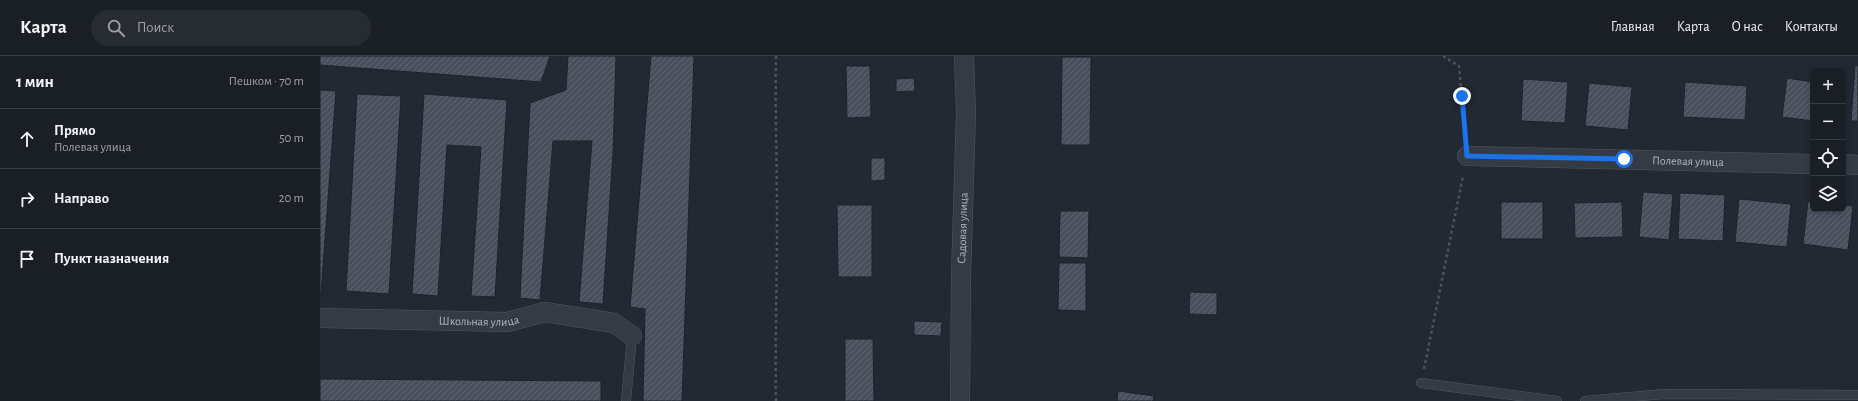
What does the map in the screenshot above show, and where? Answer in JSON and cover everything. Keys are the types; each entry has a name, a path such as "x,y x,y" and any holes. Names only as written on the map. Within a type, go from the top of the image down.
{"street":[{"name":"Садовая улица","path":"960,401 961,276 966,113 964,56"},
{"name":"Полевая улица","path":"1467,156 1810,164"},
{"path":"1846,164 1858,165"},
{"name":"Школьная улица","path":"320,318 507,322 544,312 614,323 632,336"}],"lane":[{"path":"626,401 632,336"},
{"path":"1421,383 1557,401"},
{"path":"1585,401 1664,394 1858,395"}],"path":[{"path":"776,56 776,401"},
{"path":"1421,383 1467,156 1459,66 1443,56"}],"building":[{"path":"320,56 550,56 541,82 320,65"},
{"path":"568,56 616,56 613,153 603,304 579,302 592,141 553,141 540,300 520,298 530,103 566,90"},
{"path":"651,56 694,56 682,401 643,401 645,309 630,307"},
{"path":"1062,57 1091,57 1090,145 1061,145"},
{"path":"846,66 870,66 871,117 847,118"},
{"path":"1855,66 1858,66 1858,121 1851,121"},
{"path":"914,78 915,91 896,92 896,79"},
{"path":"1787,78 1810,82 1810,121 1782,117"},
{"path":"1523,79 1568,82 1565,123 1521,121"},
{"path":"1685,82 1747,86 1745,120 1683,117"},
{"path":"1589,83 1632,87 1628,130 1585,126"},
{"path":"320,90 336,91 321,294 320,294"},
{"path":"357,94 401,96 389,294 346,291"},
{"path":"424,94 507,100 495,297 471,296 481,147 447,145 438,296 412,294"},
{"path":"871,158 885,158 885,180 871,181"},
{"path":"1643,192 1673,194 1669,240 1639,237"},
{"path":"1680,193 1725,195 1723,241 1678,239"},
{"path":"1739,199 1791,204 1787,247 1735,242"},
{"path":"1808,201 1810,201 1810,212 1846,212 1846,205 1853,206 1848,250 1803,244"},
{"path":"1501,202 1543,202 1543,239 1501,239"},
{"path":"1622,202 1623,237 1575,238 1574,203"},
{"path":"837,205 872,205 872,277 838,277"},
{"path":"1060,211 1089,211 1088,258 1059,257"},
{"path":"1059,263 1086,263 1086,311 1058,310"},
{"path":"1190,292 1217,293 1217,315 1189,314"},
{"path":"914,321 942,322 941,336 914,335"},
{"path":"845,339 873,339 874,401 845,401"},
{"path":"320,379 601,381 601,401 320,401"},
{"path":"1118,391 1154,396 1153,401 1117,401"}],"route":[{"path":"1462,96 1467,156 1624,159"}]}
